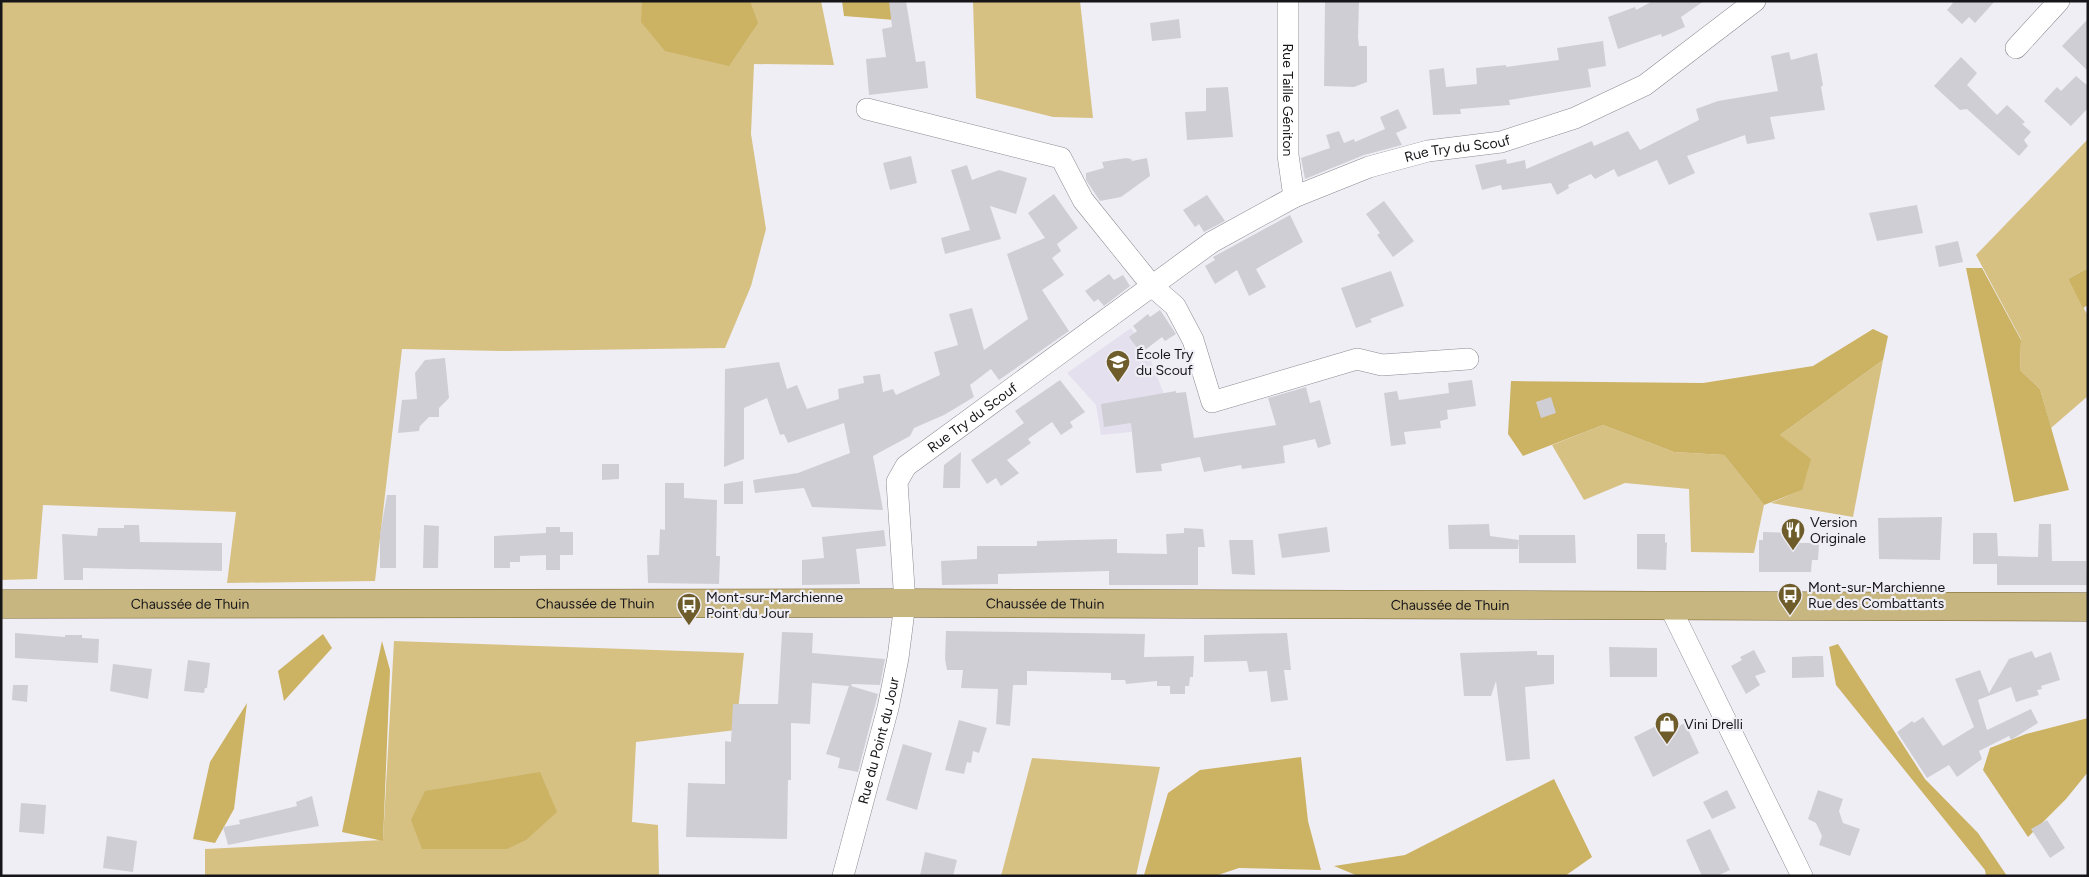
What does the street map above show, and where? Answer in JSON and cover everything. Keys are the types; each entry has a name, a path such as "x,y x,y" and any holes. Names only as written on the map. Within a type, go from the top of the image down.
{"main road":[{"name":"Chaussée de Thuin","path":"1,604 905,603 2088,607"}],"street":[{"name":"Rue Taille Géniton","path":"1288,1 1288,155 1294,198"},
{"name":"Rue Try du Scouf","path":"905,603 896,482 906,466 1212,242 1294,198 1369,167 1428,151 1501,142 1575,118 1645,85 1755,1"},
{"path":"2016,48 2059,1"},
{"path":"867,109 1061,158 1083,200 1153,287 1175,306 1193,340 1212,402 1357,359 1382,365 1468,359"},
{"name":"Rue du Point du Jour","path":"843,876 888,708 898,658 905,603"},
{"path":"1670,607 1802,876"}],"shaded area":[{"path":"1,1 821,1 834,65 754,64 751,134 766,229 751,286 725,348 501,351 402,349 375,581 227,583 236,512 43,505 37,579 1,580"},
{"path":"642,1 750,1 758,23 729,66 665,51 641,22"},
{"path":"842,1 894,1 895,20 844,16"},
{"path":"973,1 1080,1 1093,118 1053,117 976,98"},
{"path":"2088,139 2088,268 2068,279 2088,316 2088,396 2051,428 2040,389 2020,370 2021,339 1976,255"},
{"path":"1966,268 1982,268 2021,340 2020,370 2040,389 2069,490 2014,502"},
{"path":"2088,268 2088,305 2083,308 2068,279"},
{"name":"École Try du Scouf","path":"1131,328 1148,353 1164,394 1171,428 1101,435 1096,405 1067,373"},
{"path":"1873,329 1888,336 1883,360 1780,435 1811,459 1802,490 1764,505 1724,455 1674,452 1603,425 1523,456 1508,434 1511,381 1703,383 1813,366"},
{"path":"1883,360 1853,517 1771,503 1801,490 1780,435"},
{"path":"1603,425 1674,452 1724,455 1764,505 1754,553 1691,552 1689,489 1625,483 1584,500 1552,445"},
{"path":"323,634 332,648 284,701 278,671"},
{"path":"382,641 390,670 383,841 342,832"},
{"path":"394,641 744,653 736,730 636,742 632,822 658,825 659,876 205,876 205,849 383,840"},
{"path":"1838,644 1925,779 1978,833 2007,876 1986,876 1985,870 1836,685 1829,647"},
{"path":"247,703 234,809 215,843 193,839 210,762"},
{"path":"2088,718 2088,772 2066,799 2028,837 1983,770 1990,748 2026,734"},
{"path":"1301,757 1308,821 1321,870 1239,868 1215,876 1144,875 1168,793 1200,770"},
{"path":"1032,758 1160,767 1136,876 1001,876"},
{"path":"540,772 557,812 526,840 507,849 422,849 411,820 425,791"},
{"path":"1554,779 1592,857 1565,876 1358,876 1334,866 1405,855"}],"building":[{"path":"889,1 906,1 916,62 925,61 928,88 869,95 866,59 886,57 882,29 892,27"},
{"path":"1325,1 1359,1 1358,37 1359,46 1367,46 1367,82 1354,87 1324,86"},
{"path":"1653,1 1704,1 1681,17 1685,27 1662,37 1661,34 1618,49 1608,17 1635,7 1636,10"},
{"path":"1951,1 1995,1 1975,23 1969,17 1962,24 1947,10 1953,3"},
{"path":"1179,19 1181,38 1152,41 1150,23"},
{"path":"2088,19 2088,71 2062,46"},
{"path":"1603,41 1606,66 1588,69 1591,87 1509,100 1510,105 1460,109 1461,114 1433,115 1429,70 1444,68 1446,87 1477,84 1476,68 1506,65 1506,67 1559,60 1557,48"},
{"path":"1789,52 1791,60 1817,53 1825,110 1770,117 1775,139 1747,144 1745,135 1687,156 1695,173 1669,185 1657,160 1618,177 1614,169 1595,179 1591,174 1568,185 1569,188 1557,195 1551,183 1502,190 1501,185 1482,190 1475,165 1506,159 1507,164 1525,160 1526,169 1592,141 1594,146 1628,131 1640,150 1699,120 1696,109 1718,101 1778,91 1771,56"},
{"path":"1961,57 1977,73 1967,85 1997,115 2007,105 2025,122 2022,124 2031,132 2024,140 2028,146 2019,156 1967,109 1960,110 1934,86"},
{"path":"2076,76 2088,86 2088,108 2071,126 2044,101 2057,87 2061,91"},
{"path":"1228,87 1233,137 1187,140 1185,112 1206,111 1206,88"},
{"path":"1398,109 1407,128 1396,133 1402,145 1364,155 1305,179 1301,158 1330,148 1326,135 1339,131 1344,143 1354,139 1355,142 1385,129 1380,117"},
{"path":"911,156 917,183 890,190 883,163"},
{"path":"1126,158 1132,161 1147,158 1150,176 1121,197 1100,201 1086,180 1086,173 1104,168 1102,162"},
{"path":"967,165 972,180 999,170 1027,178 1016,214 990,206 1001,239 945,254 941,238 970,230 951,170"},
{"path":"1054,194 1078,228 1057,244 1061,251 1052,258 1064,275 1042,290 1069,331 999,380 991,369 970,385 974,397 944,415 914,428 910,436 873,456 883,510 812,507 804,488 755,493 753,480 798,473 850,453 844,423 788,443 784,434 780,435 767,398 744,408 744,459 724,467 725,369 779,362 787,389 797,385 807,409 839,399 838,389 864,383 863,376 880,374 883,392 893,389 896,395 940,375 934,352 958,345 949,314 972,308 984,350 1028,319 1007,254 1045,238 1028,213"},
{"path":"1207,195 1225,221 1204,232 1199,224 1195,227 1183,210"},
{"path":"1384,201 1414,241 1393,257 1377,235 1380,233 1366,214"},
{"path":"1917,205 1923,233 1877,241 1869,213"},
{"path":"1290,215 1303,242 1256,269 1266,287 1249,296 1237,270 1215,284 1205,266 1215,260 1213,257"},
{"path":"1958,241 1963,262 1939,267 1935,246"},
{"path":"1391,271 1404,306 1370,319 1372,322 1356,328 1341,288"},
{"path":"1109,274 1114,280 1123,275 1130,286 1104,306 1098,299 1094,302 1085,291"},
{"path":"1160,310 1176,334 1165,341 1162,337 1141,353 1129,337 1137,331 1133,326 1148,314 1150,317"},
{"path":"445,358 449,398 439,408 439,417 429,417 420,426 419,431 398,433 402,400 417,399 415,373 425,360"},
{"path":"1060,380 1085,412 1070,422 1073,427 1061,435 1052,422 1028,439 1031,443 1007,460 1019,473 1001,486 996,478 987,484 971,460 1024,423 1015,411"},
{"path":"1472,380 1476,406 1447,410 1448,419 1440,421 1441,428 1404,432 1406,444 1391,446 1384,393 1397,391 1399,400 1449,393 1448,383"},
{"path":"1306,387 1310,403 1320,400 1331,444 1318,448 1315,439 1283,446 1285,463 1242,469 1241,465 1204,472 1200,457 1161,464 1162,471 1136,473 1131,423 1104,427 1101,404 1176,391 1176,393 1186,392 1194,438 1276,425 1268,398"},
{"path":"1551,397 1556,413 1541,418 1536,402"},
{"path":"961,452 960,488 943,488 944,465"},
{"path":"602,464 619,464 619,479 602,480"},
{"path":"743,481 743,504 724,504 724,484"},
{"path":"665,483 684,483 684,498 717,500 716,556 720,556 719,584 648,583 647,555 659,555 660,529 665,530"},
{"path":"387,495 396,495 396,568 380,568 380,534"},
{"path":"1942,517 1940,560 1879,559 1878,518"},
{"path":"1489,524 1490,536 1519,540 1518,549 1449,549 1448,525"},
{"path":"2039,524 2051,524 2052,561 2086,561 2087,585 1997,585 1997,564 1973,564 1973,533 1997,533 1998,556 2038,557"},
{"path":"124,525 139,525 140,542 222,543 222,571 83,568 83,580 64,580 62,534 97,536 98,528 124,528"},
{"path":"424,525 439,526 438,568 423,568"},
{"path":"546,527 560,527 560,532 573,532 573,555 560,555 560,570 546,570 546,555 520,556 520,562 510,562 510,568 494,568 494,536 546,533"},
{"path":"1327,527 1330,552 1282,558 1278,534"},
{"path":"1184,528 1203,529 1205,547 1198,547 1198,585 1109,585 1109,571 998,574 998,584 942,585 941,561 977,559 977,546 1037,546 1037,541 1117,539 1117,553 1167,554 1166,534 1184,533"},
{"path":"884,530 886,546 856,549 860,584 802,585 802,560 824,558 822,537"},
{"name":"Version Originale","path":"1763,532 1799,533 1798,543 1819,543 1818,560 1812,560 1811,572 1759,572 1759,540 1763,540"},
{"path":"1637,534 1665,534 1665,543 1667,542 1666,570 1637,569"},
{"path":"1519,535 1575,535 1576,563 1519,563"},
{"path":"1229,540 1253,540 1255,575 1232,574"},
{"path":"946,631 1145,634 1144,657 1194,656 1193,677 1190,677 1189,686 1185,686 1185,694 1170,694 1170,686 1157,686 1157,681 1126,684 1125,680 1111,680 1111,673 1027,671 1027,685 1013,685 1010,726 996,724 998,689 961,688 963,670 947,670 945,659"},
{"path":"782,632 813,633 812,653 885,659 880,685 852,684 851,686 878,694 858,772 838,768 840,758 826,754 849,686 812,683 810,724 791,723 791,780 788,780 787,839 686,837 688,783 725,784 725,741 731,742 733,704 778,704"},
{"path":"15,633 65,637 65,635 82,635 82,638 99,639 98,663 15,658"},
{"path":"1287,633 1291,670 1284,670 1288,700 1271,702 1267,671 1249,672 1247,661 1204,662 1204,635"},
{"path":"1609,647 1657,648 1657,677 1610,677"},
{"path":"1754,650 1766,672 1755,676 1760,685 1746,694 1731,666 1742,660 1740,657"},
{"path":"1537,651 1537,655 1554,655 1554,684 1525,687 1530,759 1506,761 1496,681 1491,696 1464,696 1460,653"},
{"path":"2032,651 2035,658 2051,652 2060,680 2041,686 2042,689 2037,690 2039,695 2016,702 2011,687 1978,700 1987,730 2031,709 2038,723 2011,740 2009,736 1979,751 1982,759 1957,777 1949,765 1927,778 1897,732 1912,721 1914,723 1923,717 1943,746 1974,727 1955,679 1980,670 1989,693 2009,659"},
{"path":"1823,656 1824,677 1792,678 1792,657"},
{"path":"188,660 210,663 207,688 205,688 204,693 184,691"},
{"path":"113,664 152,669 148,699 110,691"},
{"path":"13,685 28,685 27,702 12,700"},
{"path":"959,720 987,728 979,753 973,751 971,763 967,762 964,774 945,770"},
{"name":"Vini Drelli","path":"1664,722 1669,731 1685,723 1699,753 1653,777 1634,737"},
{"path":"903,744 932,753 917,810 886,800"},
{"path":"1727,790 1736,808 1712,819 1703,802"},
{"path":"1818,790 1843,799 1839,811 1843,823 1860,829 1850,856 1819,845 1822,836 1816,823 1808,819"},
{"path":"312,796 319,826 228,845 223,827 240,824 239,820 297,806 296,802"},
{"path":"21,803 46,805 44,834 19,832"},
{"path":"2047,820 2065,848 2050,858 2031,829"},
{"path":"1710,829 1730,870 1717,876 1702,876 1686,840"},
{"path":"107,836 137,841 133,872 103,868"},
{"path":"925,852 957,860 953,876 920,876"}],"place":[{"name":"École Try du Scouf","path":"1118,383"},
{"name":"Version Originale","path":"1793,551"},
{"name":"Mont-sur-Marchienne Rue des Combattants","path":"1790,616"},
{"name":"Mont-sur-Marchienne Point du Jour","path":"689,626"},
{"name":"Vini Drelli","path":"1667,745"}]}
